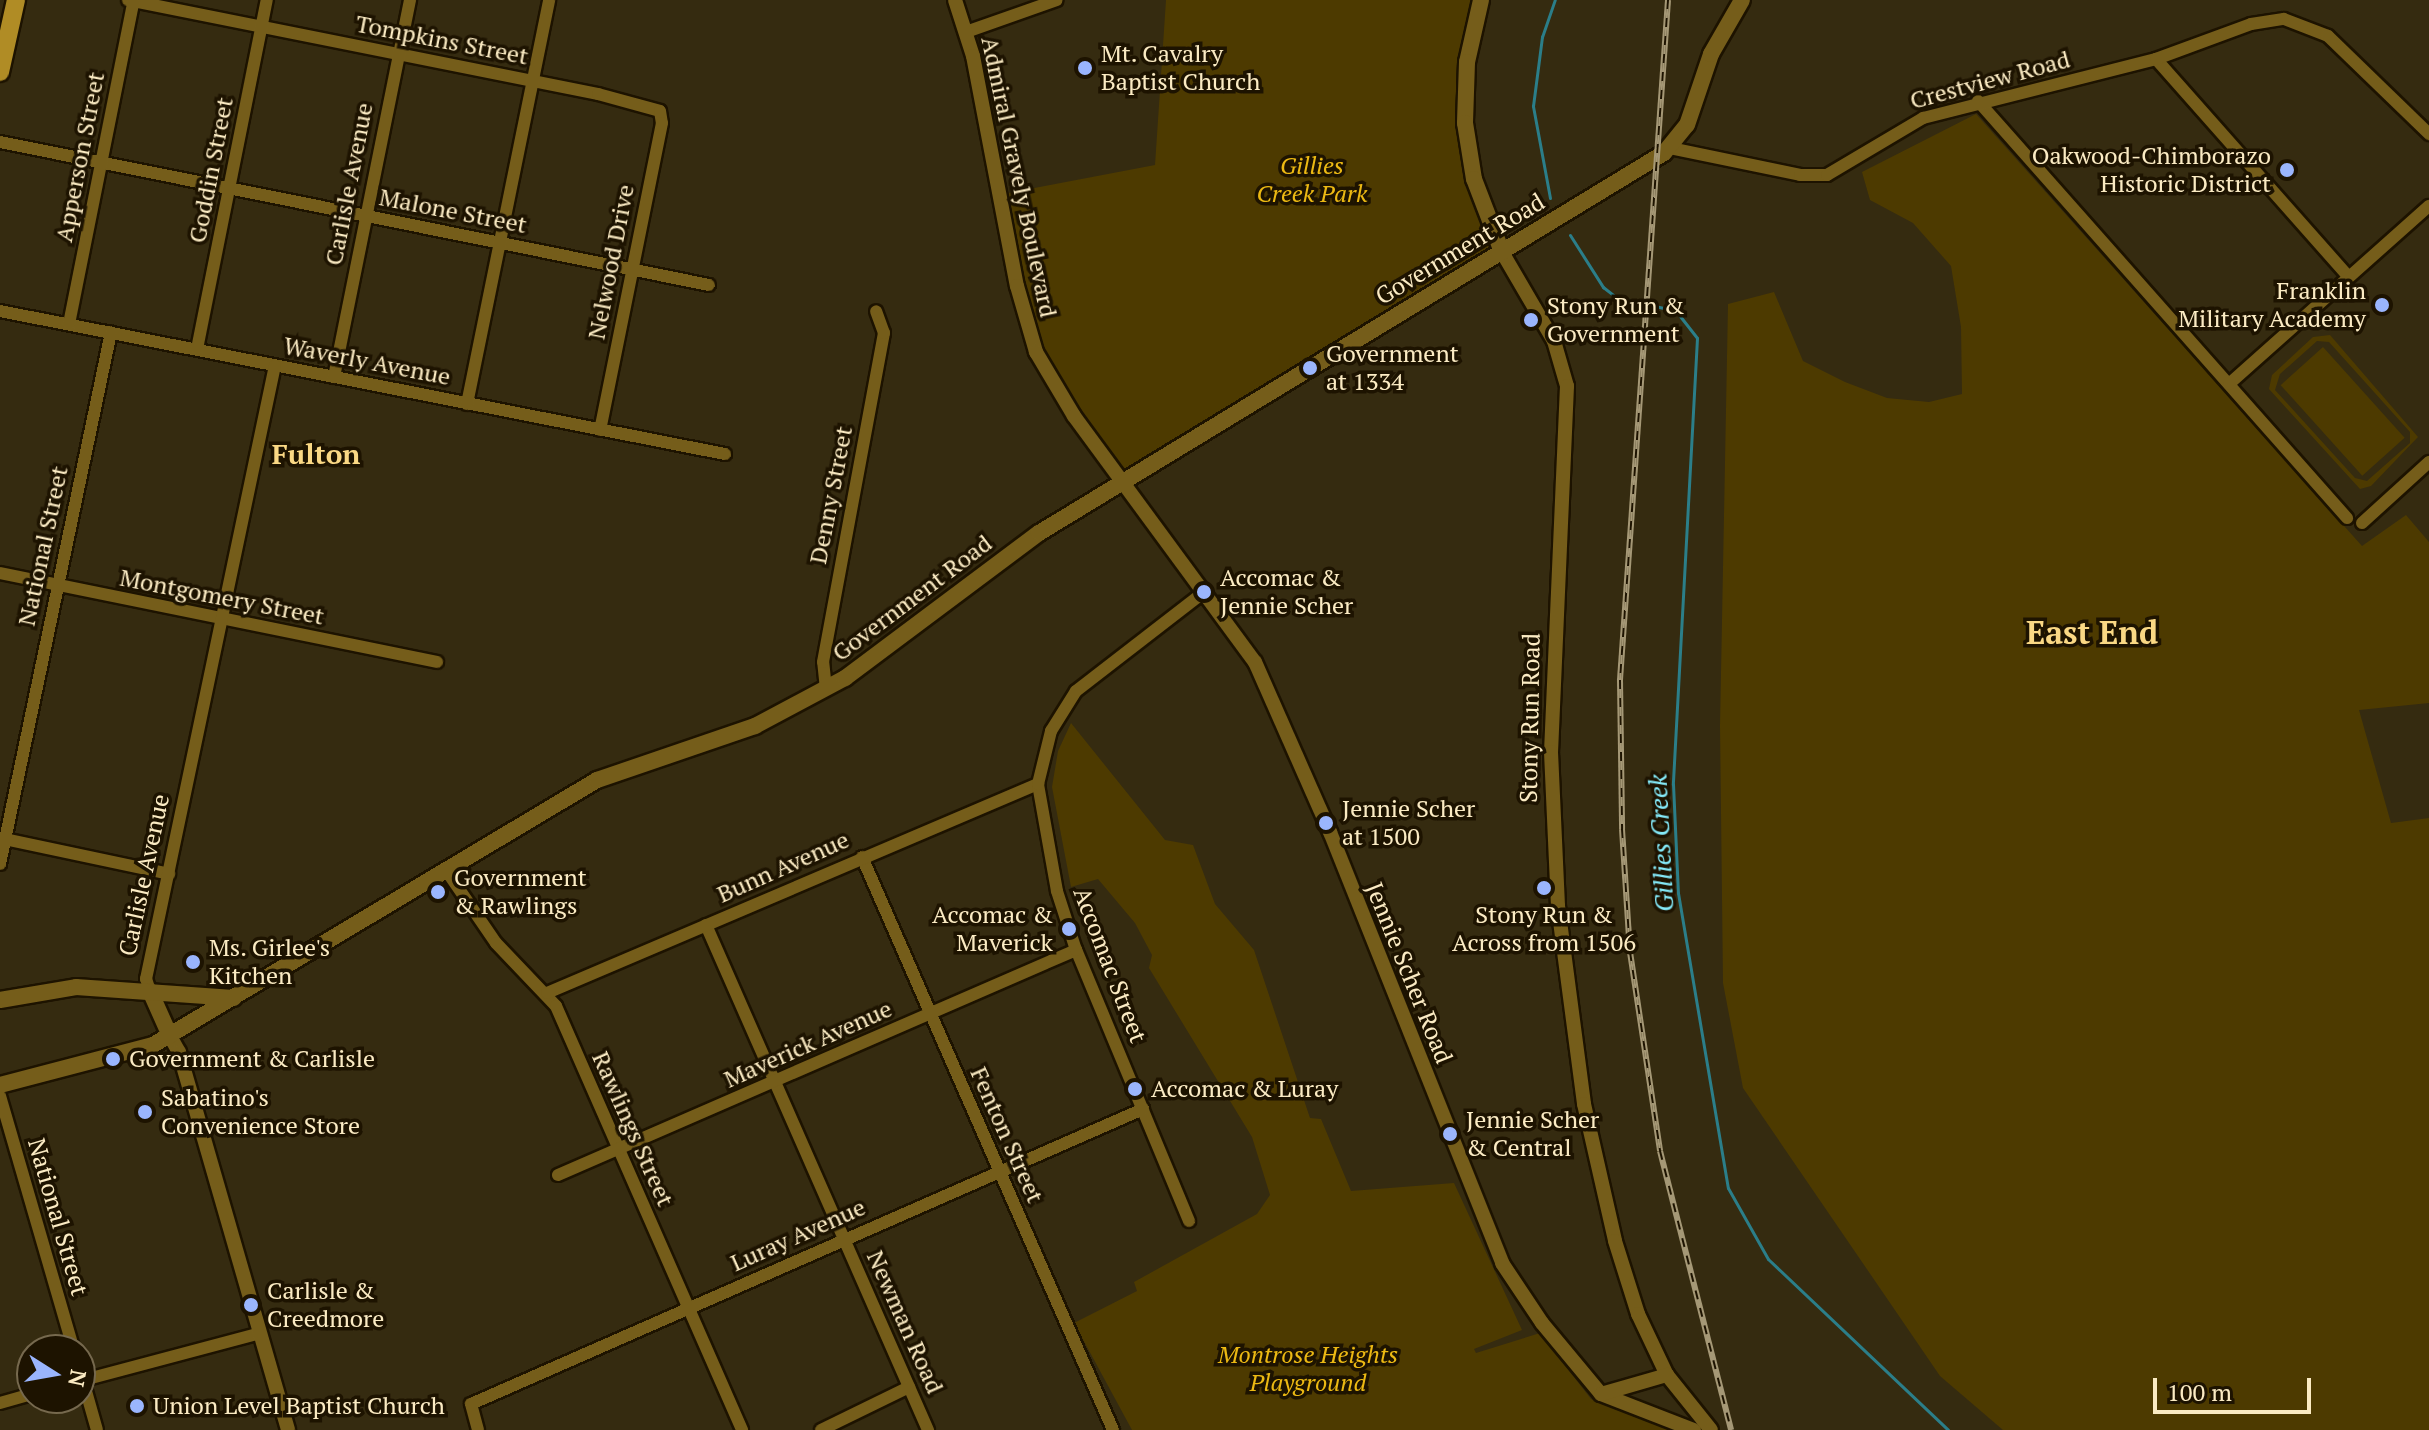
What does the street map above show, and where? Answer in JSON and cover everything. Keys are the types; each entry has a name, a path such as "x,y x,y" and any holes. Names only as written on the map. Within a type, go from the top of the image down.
{"main road":[{"path":"0,72 16,0"},
{"name":"Stony Run Road","path":"1481,0 1467,62 1465,123 1474,179 1502,252"},
{"name":"Government Road","path":"0,1085 113,1059 170,1036 597,780 755,726 826,689 1039,533 1670,148 1687,125 1707,62 1742,0"},
{"path":"0,1000 69,987 234,998"},
{"name":"Carlisle Avenue","path":"150,991 170,1036"}],"street":[{"name":"Tompkins Street","path":"132,0 654,106"},
{"name":"Apperson Street","path":"69,324 132,0"},
{"name":"Goddin Street","path":"197,349 267,0"},
{"name":"Carlisle Avenue","path":"334,377 410,0"},
{"path":"467,404 549,0"},
{"name":"Admiral Gravely Boulevard","path":"955,0 966,32 1032,342 1061,399 1124,481"},
{"path":"966,32 1057,0"},
{"name":"Crestview Road","path":"1670,148 1817,176 1835,171 1906,125 1978,101 2156,59 2235,30 2284,19 2319,29 2429,134"},
{"path":"2156,59 2349,277"},
{"path":"1978,101 2347,518"},
{"name":"Nelwood Drive","path":"600,430 662,123 654,106"},
{"name":"Malone Street","path":"0,142 709,285"},
{"path":"2229,384 2429,206"},
{"name":"Stony Run Road","path":"1502,252 1554,341 1568,397 1551,752 1569,1012 1615,1241 1638,1314 1667,1375 1711,1430"},
{"name":"Waverly Avenue","path":"0,311 725,454"},
{"name":"Denny Street","path":"826,689 823,662 884,333 876,311"},
{"name":"National Street","path":"0,864 111,332"},
{"name":"Carlisle Avenue","path":"150,991 146,979 275,365"},
{"path":"2362,523 2429,462"},
{"name":"Jennie Scher Road","path":"1124,481 1255,662 1320,808 1502,1263 1542,1323 1601,1394 1694,1430"},
{"name":"Montgomery Street","path":"0,573 57,588 437,662"},
{"name":"Accomac Street","path":"1189,1221 1076,950 1057,891 1038,784 1051,731 1076,691 1204,592"},
{"name":"Bunn Avenue","path":"547,993 1038,784"},
{"path":"3,838 169,874"},
{"name":"Fenton Street","path":"862,857 1113,1430"},
{"name":"Rawlings Street","path":"446,870 496,943 547,993 742,1430"},
{"name":"Newman Road","path":"706,925 928,1430"},
{"name":"Maverick Avenue","path":"558,1175 1076,950"},
{"name":"Carlisle Avenue","path":"170,1036 179,1052 288,1430"},
{"name":"National Street","path":"0,1096 69,1334"},
{"name":"Luray Avenue","path":"478,1430 471,1404 1143,1109"},
{"path":"96,1373 260,1333"},
{"path":"1601,1394 1667,1375"},
{"path":"821,1430 909,1387"}],"green space":[{"name":"Gillies Creek Park","path":"1166,0 1481,0 1465,123 1502,252 1124,481 1047,374 998,195 1155,165"},
{"path":"1976,114 2362,546 2406,515 2429,542 2429,703 2359,710 2391,823 2429,818 2429,1430 2003,1430 1940,1376 1743,1088 1723,983 1720,726 1728,304 1774,292 1803,361 1845,382 1887,398 1929,402 1962,394 1961,327 1951,266 1913,223 1870,200 1862,172"},
{"path":"2330,335 2418,437 2371,486 2360,489 2269,389 2272,375 2313,337","holes":["2317,341 2329,342 2410,432 2410,443 2367,481 2355,478 2275,390 2280,374"]},
{"path":"2323,347 2405,438 2362,476 2281,385"},
{"name":"Montrose Heights Playground","path":"1071,723 1165,840 1193,845 1215,904 1254,950 1310,1118 1321,1119 1351,1191 1454,1183 1522,1330 1474,1349 1476,1353 1540,1333 1591,1399 1677,1430 1132,1430 1074,1323 1137,1291 1134,1282 1257,1214 1270,1195 1252,1137 1149,968 1152,955 1135,923 1098,879 1071,887 1052,787 1058,751"}],"waterway":[{"name":"Gillies Creek","path":"1550,198 1533,106 1542,37 1555,0"},
{"name":"Gillies Creek","path":"1570,235 1603,287 1616,297 1676,311 1697,338 1673,784 1678,893 1728,1188 1768,1259 1948,1430"}],"railway":[{"path":"1668,0 1620,680 1622,829 1630,952 1660,1151 1731,1430"}],"place":[{"name":"Mt. Cavalry Baptist Church","path":"1085,68"},
{"name":"Oakwood-Chimborazo Historic District","path":"2287,170"},
{"name":"Franklin Military Academy","path":"2382,305"},
{"name":"Stony Run & Government","path":"1531,320"},
{"name":"Government at 1334","path":"1310,368"},
{"name":"Accomac & Jennie Scher","path":"1204,592"},
{"name":"Jennie Scher at 1500","path":"1326,823"},
{"name":"Stony Run & Across from 1506","path":"1544,888"},
{"name":"Government & Rawlings","path":"438,892"},
{"name":"Accomac & Maverick","path":"1069,929"},
{"name":"Ms. Girlee's Kitchen","path":"193,962"},
{"name":"Government & Carlisle","path":"113,1059"},
{"name":"Accomac & Luray","path":"1135,1089"},
{"name":"Sabatino's Convenience Store","path":"145,1112"},
{"name":"Jennie Scher & Central","path":"1450,1134"},
{"name":"Carlisle & Creedmore","path":"251,1305"},
{"name":"Union Level Baptist Church","path":"137,1406"}],"district":[{"name":"Fulton","path":"316,454"},
{"name":"East End","path":"2092,632"}]}
